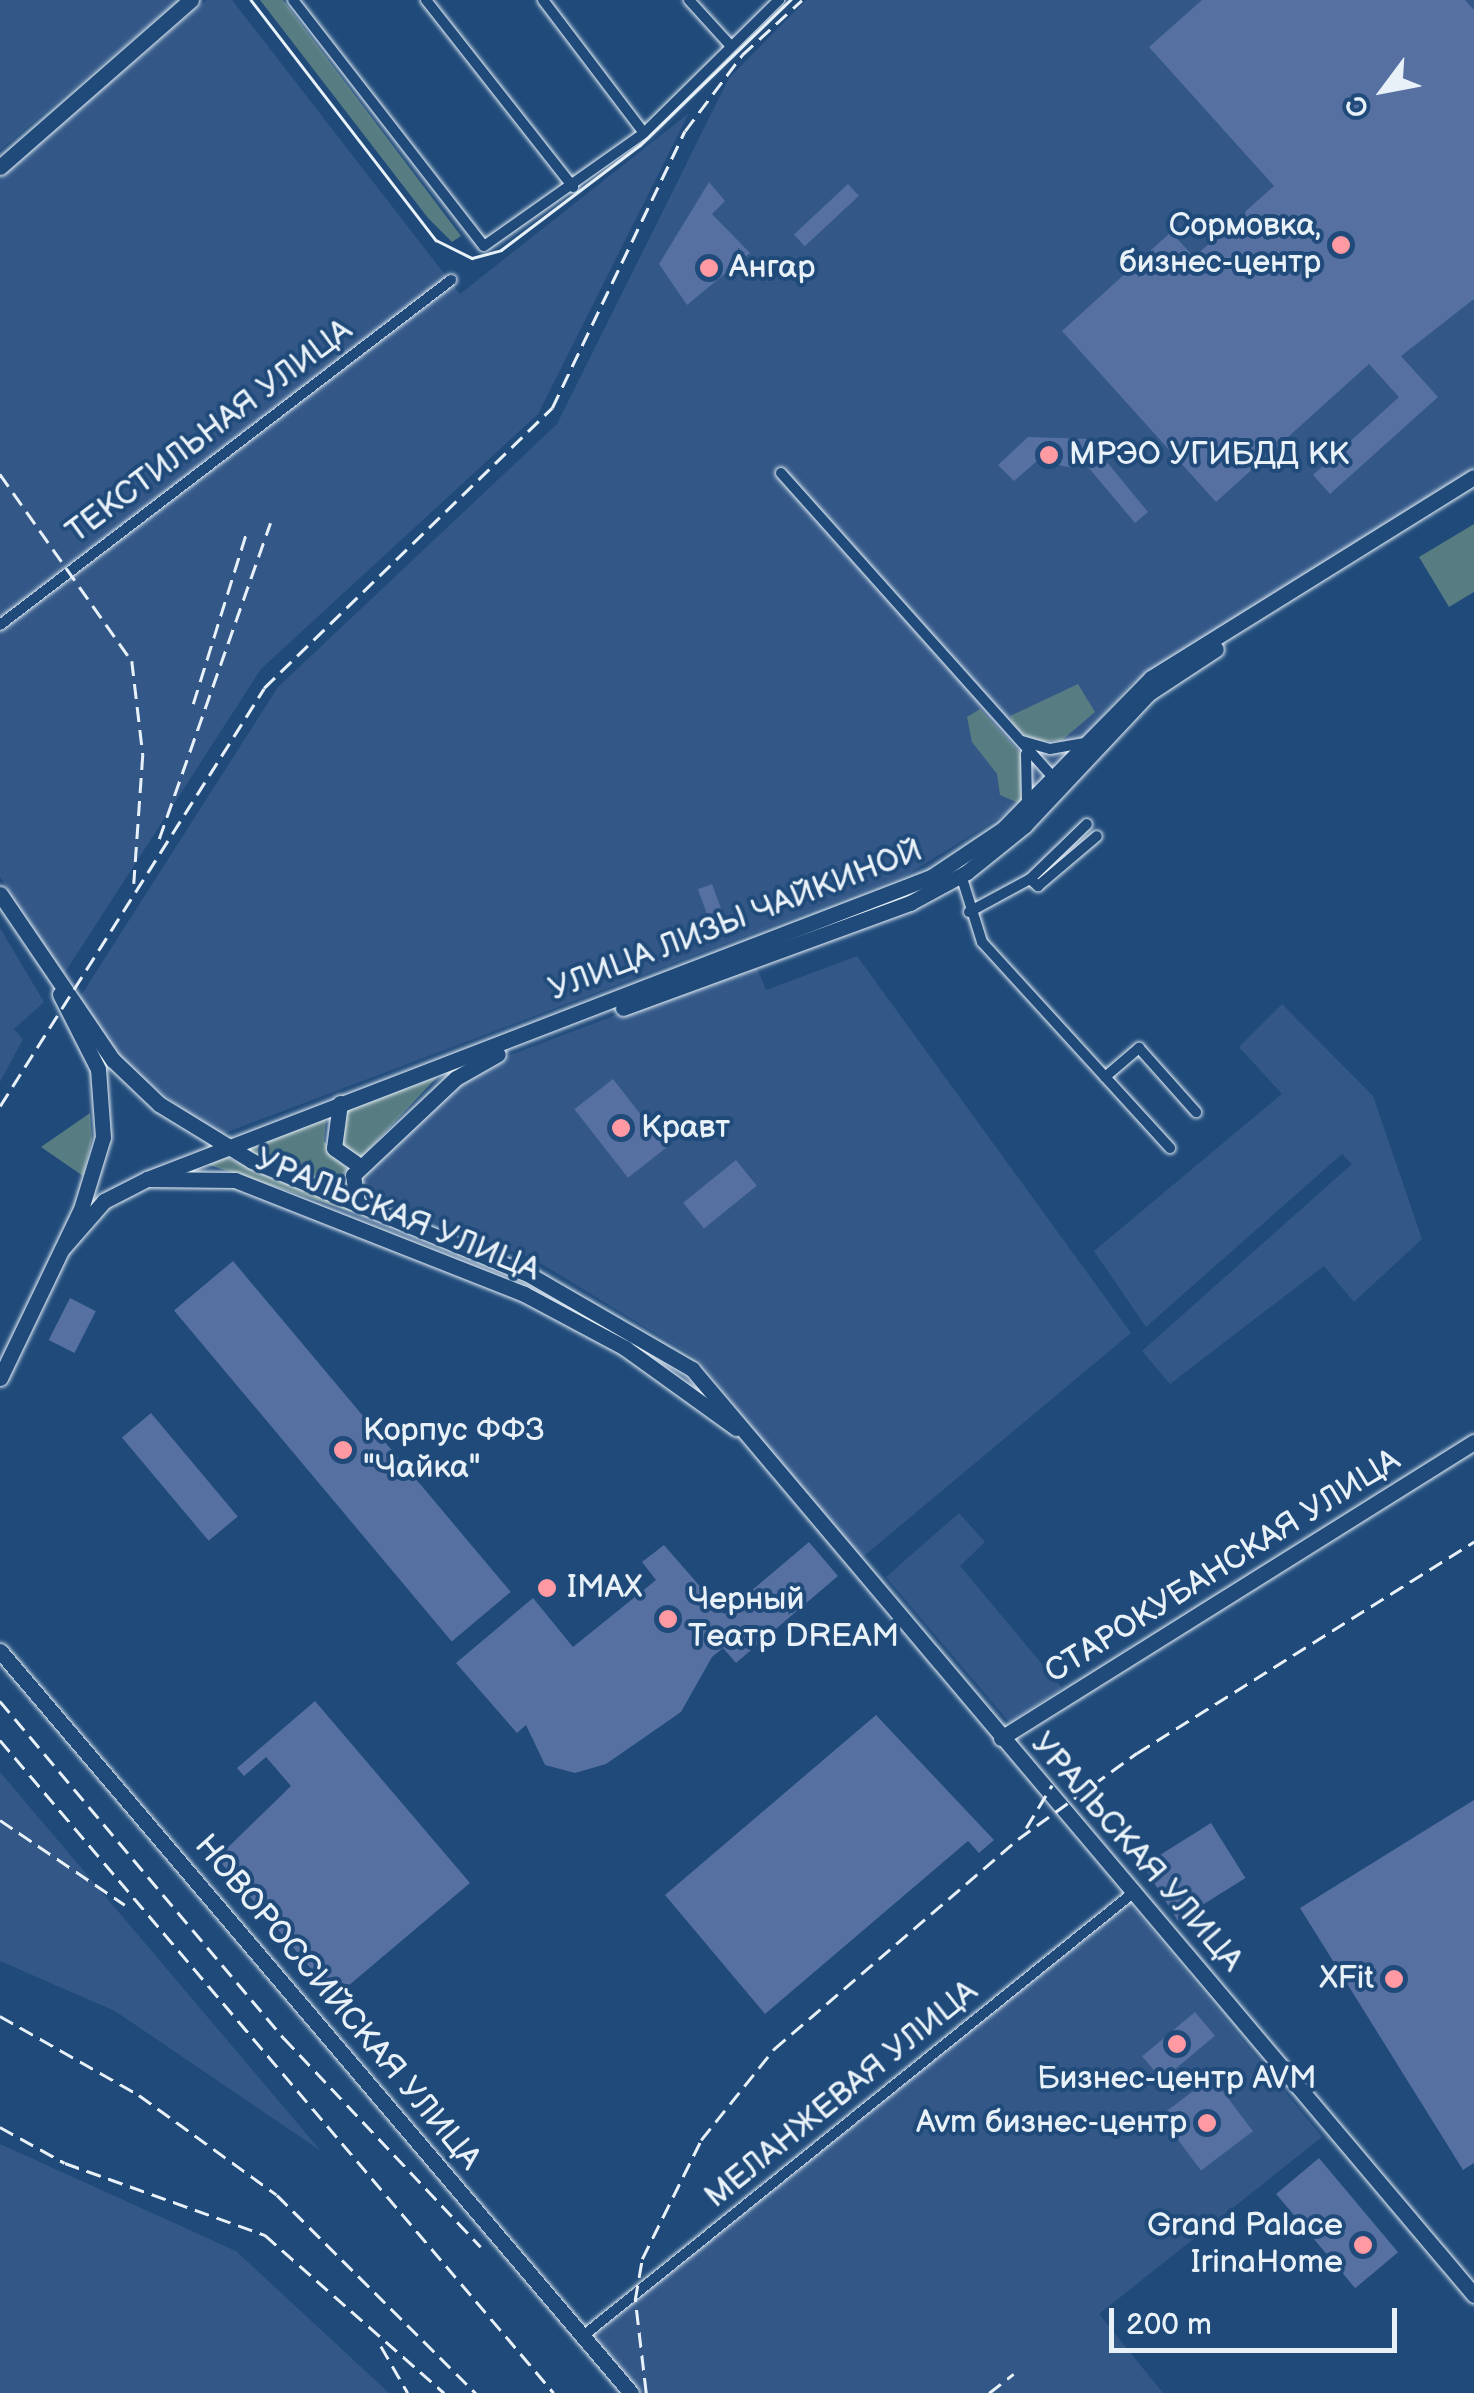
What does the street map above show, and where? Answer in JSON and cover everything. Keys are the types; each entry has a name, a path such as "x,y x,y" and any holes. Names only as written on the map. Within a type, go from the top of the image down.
{"main road":[{"path":"0,167 191,0"},
{"name":"УЛИЦА ЛИЗЫ ЧАЙКИНОЙ","path":"490,1052 910,903 962,875 1149,693 1443,502 1474,477"},
{"name":"УЛИЦА ЛИЗЫ ЧАЙКИНОЙ","path":"490,1052 904,891 1017,816 1056,782 1084,742 1151,678 1443,502 1474,489"},
{"path":"0,1378 80,1209 104,1096 54,978 4,904"},
{"name":"УРАЛЬСКАЯ УЛИЦА","path":"4,904 128,1077 222,1146 454,1242 650,1338 692,1369 1474,2295"},
{"path":"146,1179 222,1146 490,1052"},
{"path":"357,1203 350,1184 361,1166 490,1052"},
{"path":"104,1096 128,1077"},
{"path":"340,1103 334,1148 361,1166"},
{"name":"УРАЛЬСКАЯ УЛИЦА","path":"62,1249 104,1201 146,1179 206,1173 234,1180 478,1272 663,1374 759,1445"},
{"path":"454,1242 478,1272"},
{"path":"650,1338 663,1374"},
{"name":"СТАРОКУБАНСКАЯ УЛИЦА","path":"1002,1738 1474,1442"},
{"name":"НОВОРОССИЙСКАЯ УЛИЦА","path":"0,1651 631,2393"}],"street":[{"path":"292,0 484,246 573,187 644,133 778,0"},
{"path":"426,0 573,187"},
{"path":"543,0 644,133"},
{"path":"689,0 730,45"},
{"name":"ТЕКСТИЛЬНАЯ УЛИЦА","path":"0,625 450,280"},
{"path":"781,473 1056,782"},
{"path":"1013,738 1050,749 1084,742"},
{"path":"1013,738 1032,778 1017,816"},
{"path":"970,912 1030,878 1086,824"},
{"path":"1030,878 1038,886 1098,836"},
{"path":"962,875 982,942 1170,1148"},
{"path":"1105,1077 1138,1048 1196,1112"},
{"name":"МЕЛАНЖЕВАЯ УЛИЦА","path":"583,2336 1132,1893"}],"shaded area":[{"path":"0,0 179,0 0,150"},
{"path":"207,0 232,0 460,294 689,113 538,414 261,669 62,977 0,877 0,176"},
{"path":"806,0 1474,0 1474,468 1131,684 1021,804 907,875 217,1136 120,1060 80,997 278,687 557,424 729,78"},
{"path":"0,928 44,1002 14,1029 23,1039 0,1082"},
{"path":"857,956 1131,1333 858,1561 698,1359 535,1260 361,1195 360,1180 460,1082 497,1060 695,985 757,968 766,990"},
{"path":"1282,1004 1373,1096 1422,1239 1354,1302 1324,1266 1170,1384 1142,1351 1352,1164 1342,1154 1146,1327 1094,1251 1282,1094 1239,1047"},
{"path":"959,1513 985,1542 960,1566 1062,1688 1010,1723 886,1577"},
{"path":"0,1772 321,2151 115,2011 0,1961"},
{"path":"1128,1901 1322,2137 1099,2314 1163,2393 639,2393 590,2336"},
{"path":"0,2144 236,2251 389,2393 0,2393"}],"green space":[{"path":"260,0 283,0 461,236 452,242 428,218"},
{"path":"1474,524 1474,592 1449,607 1419,557"},
{"path":"1078,684 1095,712 1061,741 1033,741 1013,726 1010,716"},
{"path":"980,709 1025,758 1021,804 1000,795 997,774 972,742 967,717"},
{"path":"437,1077 358,1161 338,1147 345,1111"},
{"path":"90,1113 92,1139 83,1176 41,1147"},
{"path":"326,1119 324,1141 348,1170 332,1184 241,1150"},
{"path":"224,1156 267,1176 462,1248 206,1164"}],"building":[{"name":"Сормовка, бизнес-центр","path":"1202,0 1465,0 1474,10 1474,299 1401,356 1438,397 1330,494 1313,475 1399,397 1369,364 1216,502 1062,331 1171,232 1194,257 1274,186 1149,47"},
{"path":"709,182 725,201 712,214 750,253 687,305 659,264"},
{"name":"Ангар","path":"848,184 859,196 805,246 794,234"},
{"name":"МРЭО УГИБДД КК","path":"1028,437 1088,439 1148,512 1135,523 1083,461 1074,468 1037,461 1014,481 998,465"},
{"path":"712,884 727,925 713,930 698,889"},
{"name":"Кравт","path":"613,1079 667,1148 628,1178 574,1109"},
{"name":"Кравт","path":"736,1160 757,1186 704,1228 683,1203"},
{"name":"Корпус ФФЗ \"Чайка\"","path":"233,1261 511,1592 452,1641 174,1310"},
{"path":"70,1298 96,1311 75,1353 49,1340"},
{"path":"151,1413 238,1516 209,1541 122,1437"},
{"path":"809,1542 838,1576 736,1663 723,1648 712,1657 681,1712 606,1764 575,1773 545,1765 526,1725 517,1733 456,1663 533,1598 573,1647 656,1580 642,1562 664,1545 724,1614"},
{"path":"315,1701 470,1883 335,1997 217,1858 291,1786 266,1757 244,1776 237,1768"},
{"path":"876,1715 994,1840 979,1853 968,1841 765,2014 665,1895"},
{"path":"1474,1800 1474,2163 1463,2170 1300,1908"},
{"path":"1211,1823 1245,1878 1178,1921 1143,1865"},
{"name":"Бизнес-центр AVM","path":"1195,2012 1215,2036 1162,2080 1142,2056"},
{"name":"Avm бизнес-центр","path":"1212,2077 1253,2131 1201,2170 1160,2116"},
{"path":"1319,2158 1398,2252 1355,2288 1276,2194"}],"tram line":[{"path":"251,0 436,240 472,258 501,250 640,145 790,0"}],"railway":[{"path":"0,1106 264,688 552,408 685,131 742,55 802,0"},
{"path":"0,474 132,661 143,755 134,884"},
{"path":"159,839 270,523"},
{"path":"193,704 246,534"},
{"path":"646,2393 635,2300 642,2259 701,2140 774,2049 1018,1839 1137,1753 1474,1542"},
{"path":"0,1701 284,2038 481,2247"},
{"path":"0,1740 554,2393"},
{"path":"1026,1828 1052,1785"},
{"path":"0,1820 125,1905"},
{"path":"0,2016 139,2095 277,2195 476,2393"},
{"path":"0,2127 65,2163 265,2235 444,2393"},
{"path":"381,2346 408,2393"},
{"path":"989,2393 1013,2374"}],"place":[{"name":"Сормовка, бизнес-центр","path":"1341,245"},
{"name":"Ангар","path":"709,268"},
{"name":"МРЭО УГИБДД КК","path":"1049,455"},
{"name":"Кравт","path":"621,1128"},
{"name":"Корпус ФФЗ \"Чайка\"","path":"343,1450"},
{"name":"IMAX","path":"547,1588"},
{"name":"Черный Театр DREAM","path":"668,1619"},
{"name":"XFit","path":"1394,1979"},
{"name":"Бизнес-центр AVM","path":"1177,2044"},
{"name":"Avm бизнес-центр","path":"1207,2123"},
{"name":"Grand Palace IrinaHome","path":"1363,2245"}]}
